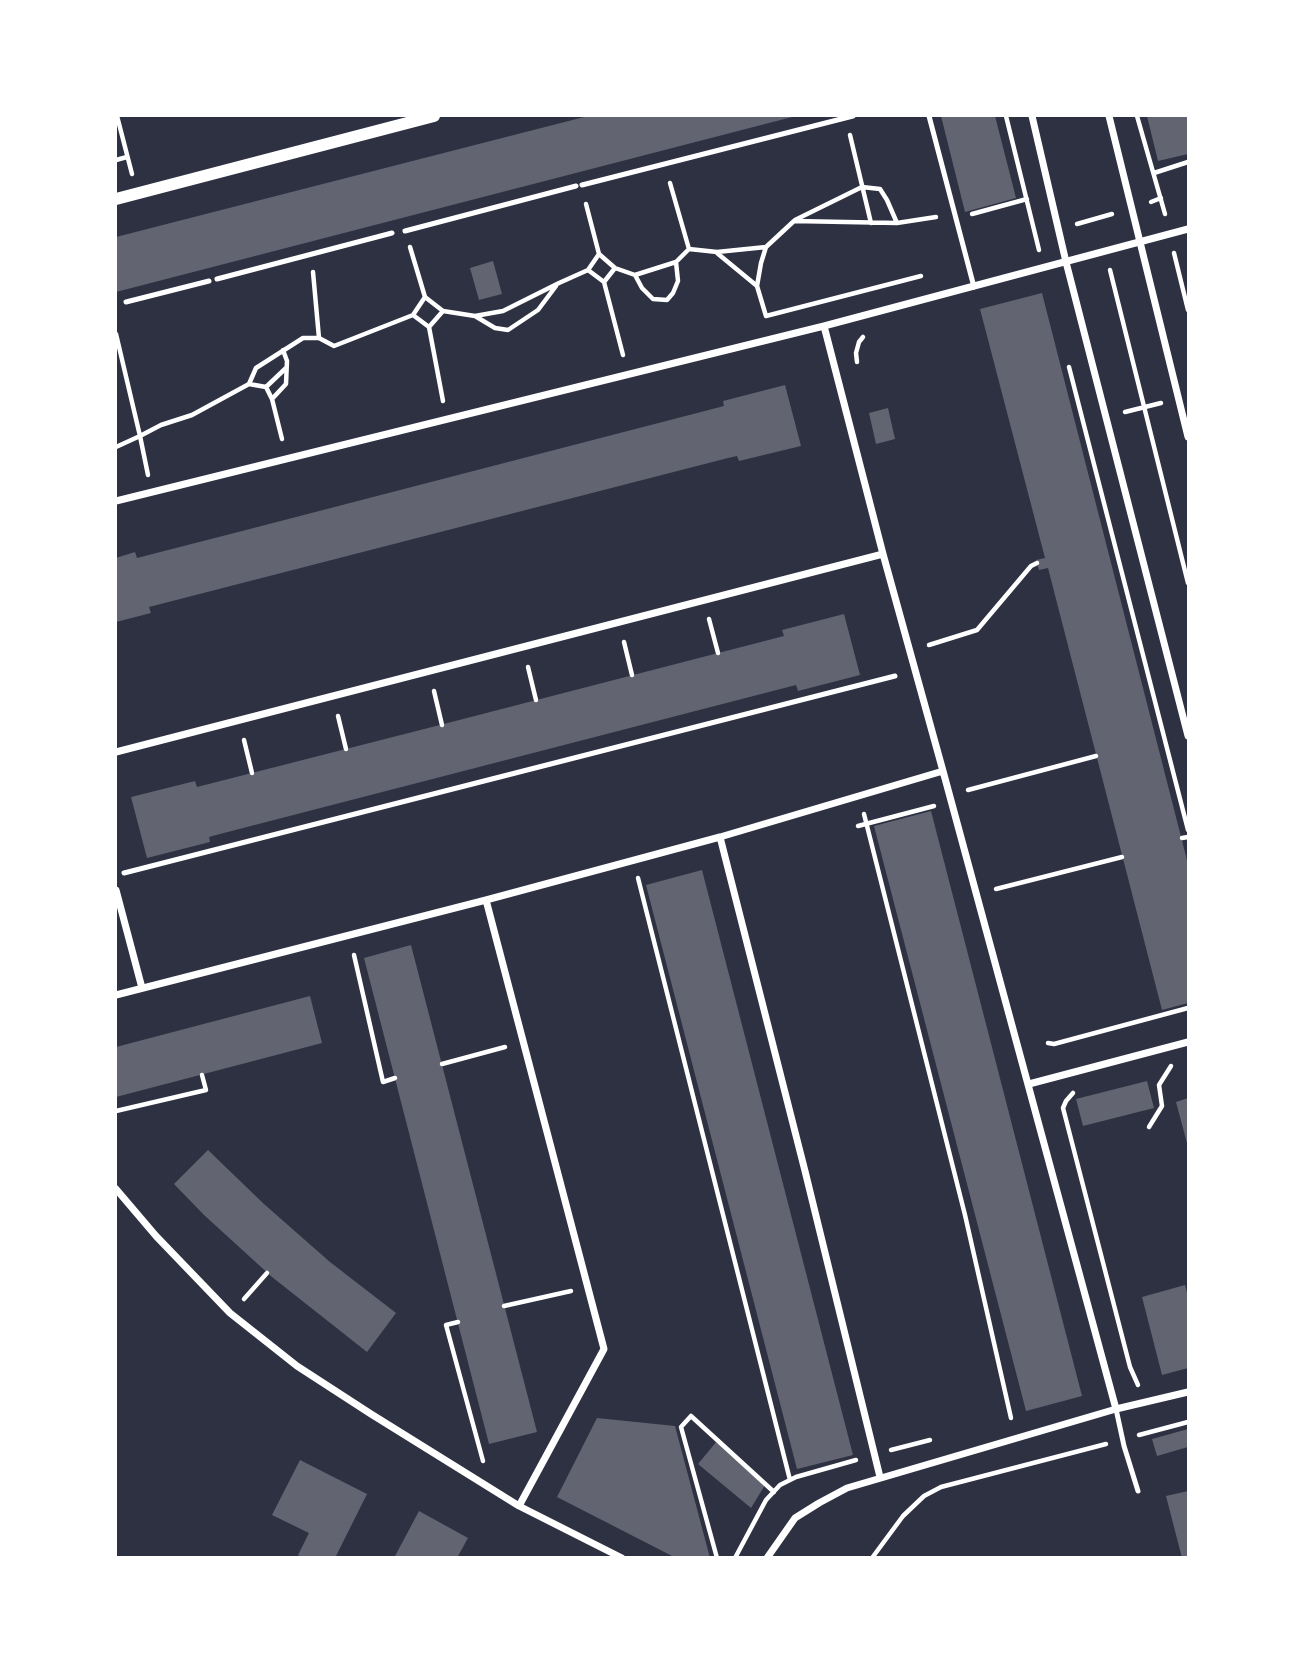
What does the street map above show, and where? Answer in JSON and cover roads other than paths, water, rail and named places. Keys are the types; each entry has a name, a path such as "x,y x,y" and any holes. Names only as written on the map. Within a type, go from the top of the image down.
{"street":[{"path":"116,199 434,116"},
{"path":"1032,116 1066,262 1188,736"},
{"path":"1109,116 1188,437"},
{"path":"116,501 824,326 1188,229"},
{"path":"824,326 883,554 1116,1409"},
{"path":"116,752 883,554"},
{"path":"116,995 720,837 943,771"},
{"path":"720,837 880,1478"},
{"path":"116,890 142,988"},
{"path":"486,900 604,1349 519,1506"},
{"path":"1029,1084 1188,1042"},
{"path":"116,1189 156,1236 230,1313 297,1366 519,1506 622,1558"},
{"path":"766,1558 794,1518 847,1488 1116,1409 1188,1392"}],"lane":[{"path":"404,230 849,116"},
{"path":"929,116 974,287"},
{"path":"216,279 393,233"},
{"path":"126,302 209,281"},
{"path":"124,873 895,676"},
{"path":"1116,1409 1138,1491"}]}
